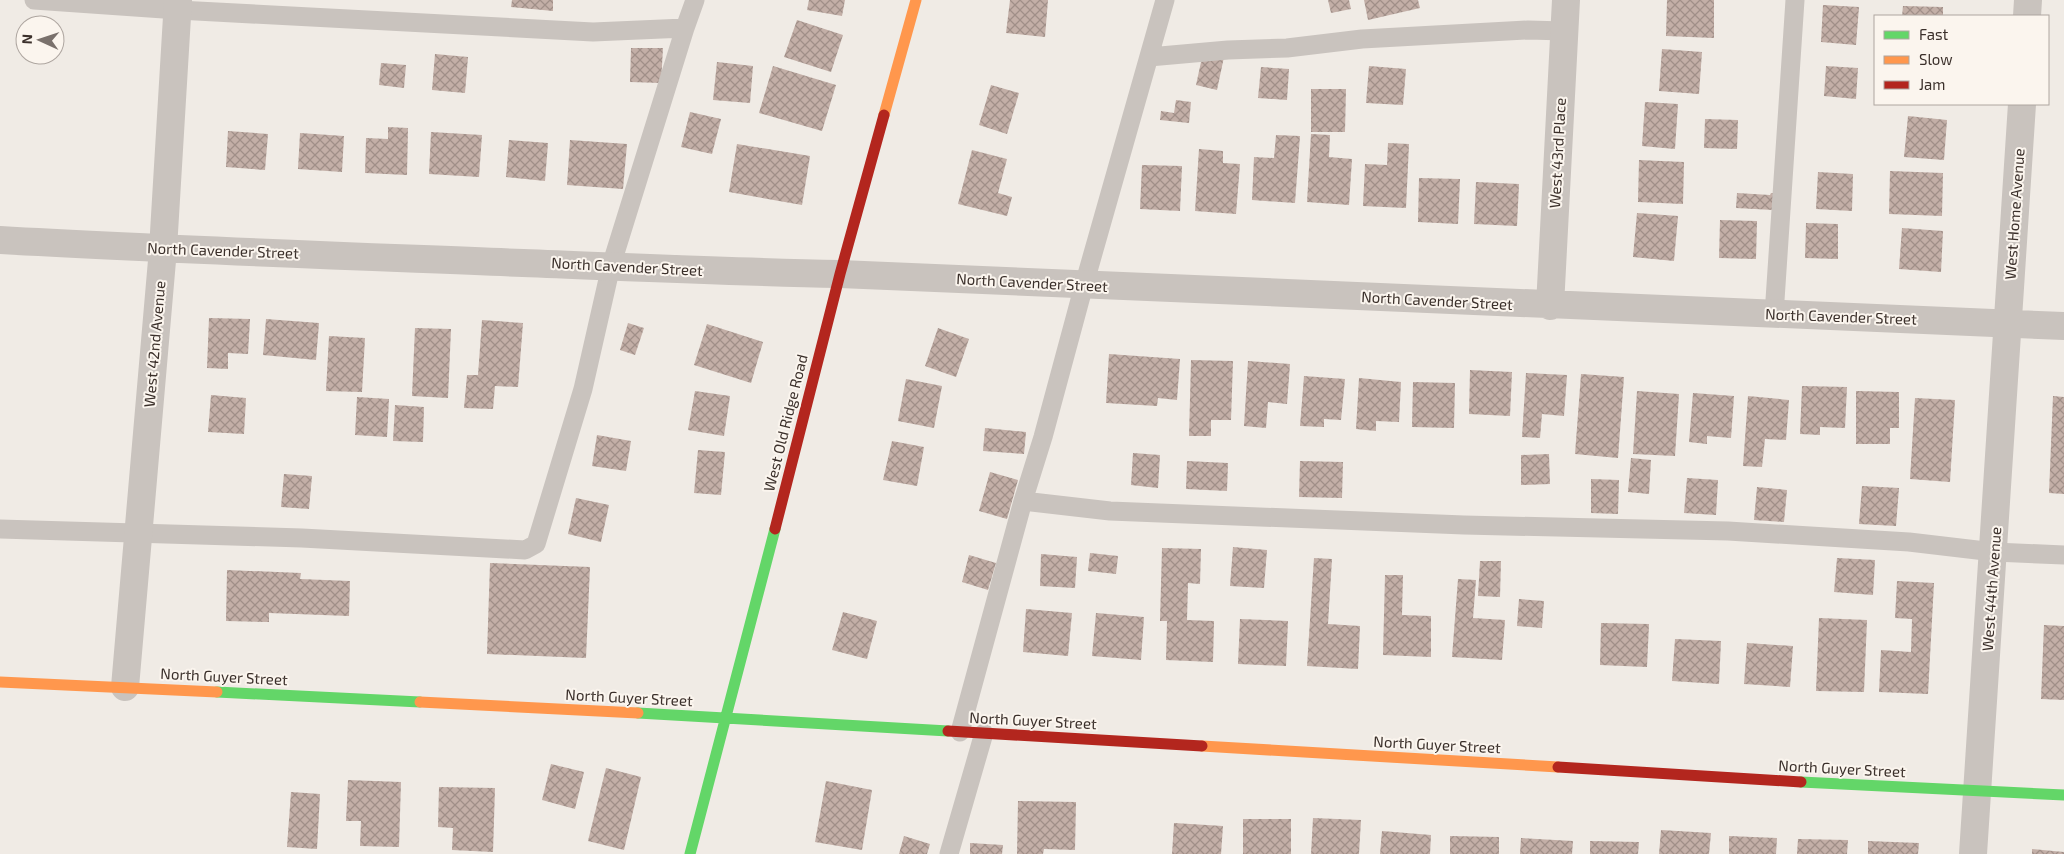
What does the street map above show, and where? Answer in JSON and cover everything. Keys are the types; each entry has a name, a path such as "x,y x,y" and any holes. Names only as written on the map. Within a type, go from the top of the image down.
{"street":[{"name":"West Old Ridge Road","path":"690,854 840,274 916,0"},
{"name":"West 43rd Place","path":"1550,306 1566,0"},
{"path":"2027,15 2028,0"},
{"name":"West 42nd Avenue","path":"125,687 163,249 178,5"},
{"name":"West Home Avenue","path":"2008,324 2022,105"},
{"name":"North Cavender Street","path":"0,240 163,249 721,272 840,274 1550,306 2064,326"},
{"name":"West 44th Avenue","path":"1974,854 2008,324"},
{"name":"North Guyer Street","path":"0,682 726,718 1978,792 2064,795"}],"lane":[{"path":"34,0 178,5 593,32 685,28"},
{"path":"0,529 302,538 525,550 536,544 583,389 611,266 695,0"},
{"path":"960,732 1023,501 1046,428 1084,285 1165,0"},
{"path":"1774,315 1795,0"},
{"path":"1149,57 1228,50 1287,48 1362,39 1528,30 1565,31"},
{"path":"1023,501 1110,511 1474,525 1728,531 1909,542 1994,552 2064,555"},
{"path":"949,854 984,733"}],"building":[{"path":"512,0 553,0 553,11 511,7"},
{"path":"809,0 845,0 842,16 807,10"},
{"path":"1010,0 1048,0 1045,37 1006,33"},
{"path":"1328,0 1349,0 1351,9 1331,13"},
{"path":"1364,0 1418,0 1420,8 1368,20"},
{"path":"1667,0 1714,0 1714,38 1666,36"},
{"path":"1823,5 1859,7 1856,45 1821,42"},
{"path":"1903,6 1943,7 1943,15 1902,15"},
{"path":"797,20 843,35 831,72 784,57"},
{"path":"631,48 663,48 661,83 630,82"},
{"path":"1662,49 1702,52 1699,94 1659,91"},
{"path":"1203,53 1224,57 1217,90 1196,85"},
{"path":"435,54 468,57 465,93 432,90"},
{"path":"717,62 753,66 750,103 713,100"},
{"path":"381,63 406,65 404,88 379,85"},
{"path":"773,66 836,85 822,131 759,113"},
{"path":"1369,66 1406,69 1403,105 1366,103"},
{"path":"1826,66 1858,68 1856,99 1824,96"},
{"path":"1261,67 1289,69 1287,100 1258,98"},
{"path":"991,85 1019,93 1007,134 979,125"},
{"path":"1311,89 1346,89 1345,132 1311,132"},
{"path":"1176,100 1191,102 1189,123 1160,120 1161,111 1174,113"},
{"path":"1645,102 1678,104 1675,149 1642,146"},
{"path":"690,112 721,119 712,154 681,147"},
{"path":"1908,116 1947,120 1944,160 1904,157"},
{"path":"1705,119 1738,120 1737,149 1704,148"},
{"path":"388,127 408,128 407,175 365,173 366,138 388,139"},
{"path":"228,131 268,134 265,170 226,167"},
{"path":"431,132 482,135 479,177 429,174"},
{"path":"300,133 344,136 342,172 298,169"},
{"path":"1311,134 1330,135 1329,157 1352,159 1349,205 1307,202"},
{"path":"1276,135 1300,136 1295,203 1252,200 1254,157 1274,158"},
{"path":"509,140 548,143 545,181 506,177"},
{"path":"570,140 627,144 623,189 567,185"},
{"path":"1388,143 1409,144 1406,208 1363,206 1365,164 1387,165"},
{"path":"737,144 810,156 802,205 729,192"},
{"path":"1199,149 1223,151 1223,163 1240,164 1236,214 1195,211"},
{"path":"972,150 1007,159 998,193 1012,197 1007,216 958,204"},
{"path":"1639,160 1684,162 1683,204 1638,202"},
{"path":"1142,165 1182,166 1180,211 1140,209"},
{"path":"1890,171 1943,173 1942,216 1889,214"},
{"path":"1818,172 1853,174 1852,211 1816,209"},
{"path":"1419,178 1460,179 1458,224 1418,222"},
{"path":"1476,182 1519,184 1517,226 1474,224"},
{"path":"1737,193 1770,195 1774,193 1773,210 1736,208"},
{"path":"1637,213 1678,216 1674,261 1633,257"},
{"path":"1720,220 1757,221 1756,259 1719,258"},
{"path":"1806,223 1838,224 1838,259 1805,258"},
{"path":"1902,228 1943,231 1941,272 1899,269"},
{"path":"209,318 250,319 248,354 228,353 228,369 207,368"},
{"path":"266,319 319,323 316,360 263,355"},
{"path":"482,320 523,323 518,387 495,386 493,409 464,408 467,375 478,375"},
{"path":"628,323 644,328 635,355 620,350"},
{"path":"707,324 763,342 751,383 694,365"},
{"path":"415,328 451,329 448,398 412,396"},
{"path":"938,328 969,339 956,377 925,366"},
{"path":"329,336 365,338 362,392 326,391"},
{"path":"1109,354 1180,359 1177,400 1158,398 1157,406 1106,403"},
{"path":"1191,360 1233,361 1231,420 1211,420 1211,436 1189,436"},
{"path":"1248,361 1290,364 1287,404 1268,402 1266,428 1244,426"},
{"path":"1470,370 1512,372 1510,416 1469,414"},
{"path":"1526,373 1567,375 1564,416 1542,414 1540,438 1522,437"},
{"path":"1581,374 1624,377 1618,458 1575,454"},
{"path":"1304,376 1345,379 1341,420 1324,419 1324,427 1300,426"},
{"path":"1359,378 1401,382 1399,422 1376,421 1376,431 1356,429"},
{"path":"906,379 942,386 934,428 898,421"},
{"path":"1413,382 1455,383 1454,428 1412,427"},
{"path":"1802,386 1847,387 1845,428 1820,427 1820,435 1800,434"},
{"path":"695,391 730,396 724,436 688,430"},
{"path":"1637,391 1679,394 1675,456 1633,454"},
{"path":"1856,391 1899,392 1899,428 1890,428 1890,444 1856,444"},
{"path":"1693,393 1734,396 1731,438 1707,436 1707,444 1689,442"},
{"path":"211,395 246,398 244,434 208,432"},
{"path":"1748,396 1789,400 1786,440 1765,439 1762,467 1743,466"},
{"path":"2053,396 2064,397 2064,494 2049,493"},
{"path":"357,397 389,399 387,437 355,435"},
{"path":"1915,398 1955,400 1950,482 1910,479"},
{"path":"395,405 424,407 423,442 393,441"},
{"path":"985,428 1026,432 1024,454 983,451"},
{"path":"597,435 631,441 626,471 592,466"},
{"path":"892,441 924,447 917,486 883,480"},
{"path":"698,450 725,452 721,495 694,493"},
{"path":"1133,453 1160,455 1158,488 1131,485"},
{"path":"1549,454 1550,484 1521,485 1521,455"},
{"path":"1631,458 1651,460 1649,494 1628,492"},
{"path":"1187,461 1228,463 1227,491 1186,489"},
{"path":"1300,461 1343,462 1342,498 1299,497"},
{"path":"990,472 1018,480 1007,519 979,511"},
{"path":"284,474 312,476 309,509 281,507"},
{"path":"1687,478 1718,480 1716,515 1684,513"},
{"path":"1591,479 1619,480 1618,514 1591,513"},
{"path":"1862,486 1899,488 1896,526 1859,524"},
{"path":"1757,487 1787,490 1784,522 1754,520"},
{"path":"576,498 609,505 601,542 568,534"},
{"path":"1233,547 1267,550 1264,588 1230,586"},
{"path":"1162,548 1201,549 1200,584 1188,583 1187,620 1214,621 1213,662 1166,660 1167,621 1160,621"},
{"path":"1090,553 1118,556 1116,574 1088,571"},
{"path":"1041,554 1077,557 1075,588 1040,586"},
{"path":"969,555 996,563 988,590 962,582"},
{"path":"1314,558 1332,559 1328,624 1360,626 1358,669 1307,666"},
{"path":"1837,558 1875,560 1873,595 1834,592"},
{"path":"1480,561 1501,561 1500,597 1478,596"},
{"path":"490,563 590,567 586,658 487,654"},
{"path":"227,570 301,573 300,579 350,581 349,616 269,613 269,622 226,621"},
{"path":"1385,575 1403,575 1402,615 1431,616 1431,657 1383,655"},
{"path":"1458,579 1476,580 1473,618 1505,620 1502,660 1452,657"},
{"path":"1897,581 1934,583 1928,694 1879,692 1881,650 1911,652 1912,619 1895,618"},
{"path":"1519,599 1544,601 1542,628 1517,626"},
{"path":"1026,609 1072,613 1068,656 1023,652"},
{"path":"843,612 877,621 867,659 832,650"},
{"path":"1096,613 1144,617 1141,660 1092,656"},
{"path":"1819,618 1867,620 1864,692 1816,691"},
{"path":"1240,619 1288,621 1286,666 1238,664"},
{"path":"1601,623 1649,624 1647,667 1600,665"},
{"path":"2044,625 2064,626 2064,700 2041,699"},
{"path":"1675,639 1721,641 1719,684 1672,681"},
{"path":"1747,643 1793,646 1790,687 1744,684"},
{"path":"551,764 584,772 575,809 542,800"},
{"path":"606,768 641,777 624,850 588,841"},
{"path":"348,780 401,782 399,847 360,846 361,821 346,821"},
{"path":"826,781 872,790 862,850 815,842"},
{"path":"439,787 495,788 493,852 452,850 453,828 438,827"},
{"path":"291,792 320,794 317,849 287,847"},
{"path":"1018,801 1076,802 1075,850 1044,849 1043,854 1017,854"},
{"path":"1313,818 1361,820 1359,854 1311,854"},
{"path":"1243,819 1291,819 1291,854 1243,854"},
{"path":"1174,823 1223,826 1221,854 1172,854"},
{"path":"1661,830 1711,833 1709,854 1659,854"},
{"path":"1382,831 1431,835 1430,854 1380,854"},
{"path":"904,836 930,844 927,854 899,854"},
{"path":"1450,836 1499,837 1499,854 1450,854"},
{"path":"1729,836 1777,838 1776,854 1729,854"},
{"path":"1521,838 1573,841 1572,854 1520,854"},
{"path":"1798,839 1848,840 1847,854 1797,854"},
{"path":"1590,841 1639,842 1638,854 1590,854"},
{"path":"1868,841 1919,843 1918,854 1868,854"},
{"path":"970,843 1003,845 1002,854 970,854"},
{"path":"2032,849 2064,852 2064,854 2032,854"}],"traffic: fast":[{"path":"690,854 775,529"},
{"path":"217,692 420,702"},
{"path":"638,713 948,731"},
{"path":"1801,782 2064,795"}],"traffic: slow":[{"path":"884,115 916,0"},
{"path":"0,682 217,692"},
{"path":"420,702 638,713"},
{"path":"1202,746 1558,767"}],"traffic: jam":[{"path":"775,529 840,274 884,115"},
{"path":"948,731 1202,746"},
{"path":"1558,767 1801,782"}]}
